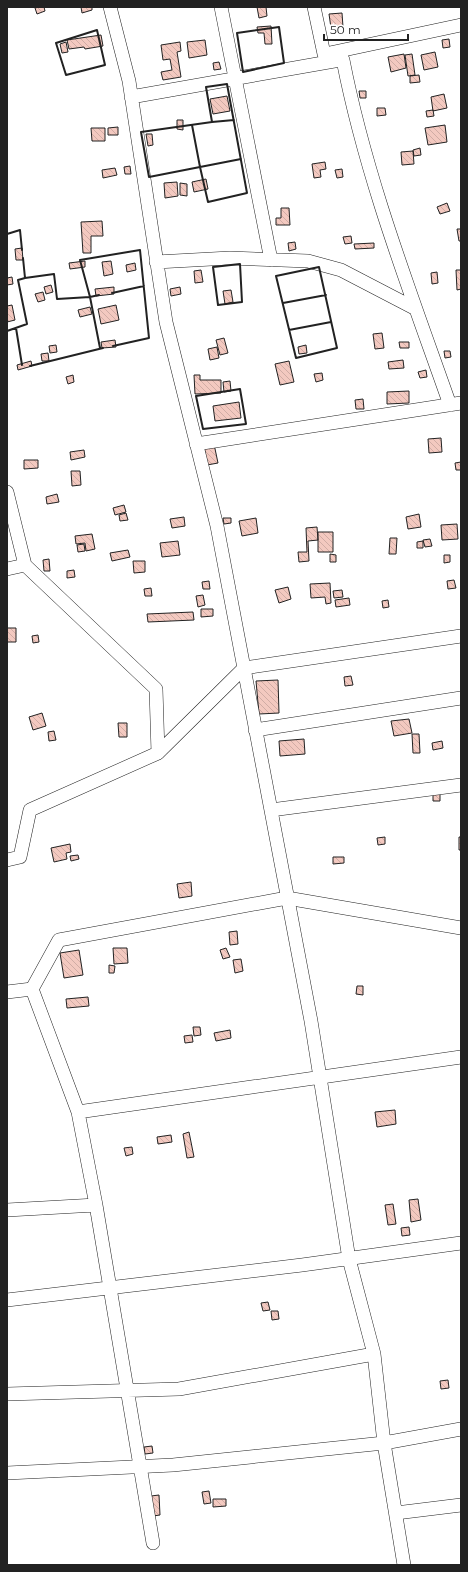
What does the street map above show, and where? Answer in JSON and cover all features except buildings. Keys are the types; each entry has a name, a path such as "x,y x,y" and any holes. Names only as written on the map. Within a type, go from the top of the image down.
{"street":[{"path":"110,7 131,97 166,322 217,526 256,730 320,1077 349,1259 374,1354 384,1443 404,1565"},
{"path":"221,7 271,260"},
{"path":"314,7 324,54"},
{"path":"324,54 461,25"},
{"path":"324,54 343,60"},
{"path":"131,97 343,60"},
{"path":"196,444 456,404 416,309 389,231 352,109 343,60"},
{"path":"156,262 230,258 308,261 341,270 416,309"},
{"path":"7,492 25,565 156,689 158,753"},
{"path":"7,569 25,565"},
{"path":"7,860 20,857 30,810 158,753 244,668 461,636"},
{"path":"256,730 461,698"},
{"path":"271,810 461,785"},
{"path":"153,1543 96,1205 78,1112 32,989 59,940 287,898 461,928"},
{"path":"7,992 32,989"},
{"path":"78,1112 461,1057"},
{"path":"7,1210 96,1205"},
{"path":"7,1300 349,1259 461,1243"},
{"path":"7,1394 179,1389 374,1354"},
{"path":"7,1473 173,1465 384,1443 461,1429"},
{"path":"396,1513 461,1505"}],"wall":[{"path":"279,27 284,63 243,72 237,33 279,27"},
{"path":"97,30 105,65 66,75 56,43 97,30"},
{"path":"227,84 247,193 208,202 200,167 149,177 141,132 212,122 206,87 227,84"},
{"path":"212,122 234,120"},
{"path":"192,125 200,167 241,159"},
{"path":"7,234 20,230 22,250"},
{"path":"25,278 54,274 57,299 90,297 80,260 140,250 149,338 113,346"},
{"path":"7,331 27,324 18,280 25,278 23,258"},
{"path":"240,264 242,302 218,305 213,267 240,264"},
{"path":"319,267 337,348 296,358 276,276 319,267"},
{"path":"112,293 144,286"},
{"path":"99,295 90,297 100,348"},
{"path":"283,303 326,295"},
{"path":"289,330 331,322"},
{"path":"16,328 22,365"},
{"path":"30,366 103,348"},
{"path":"240,389 246,424 203,429 196,396 240,389"}]}
